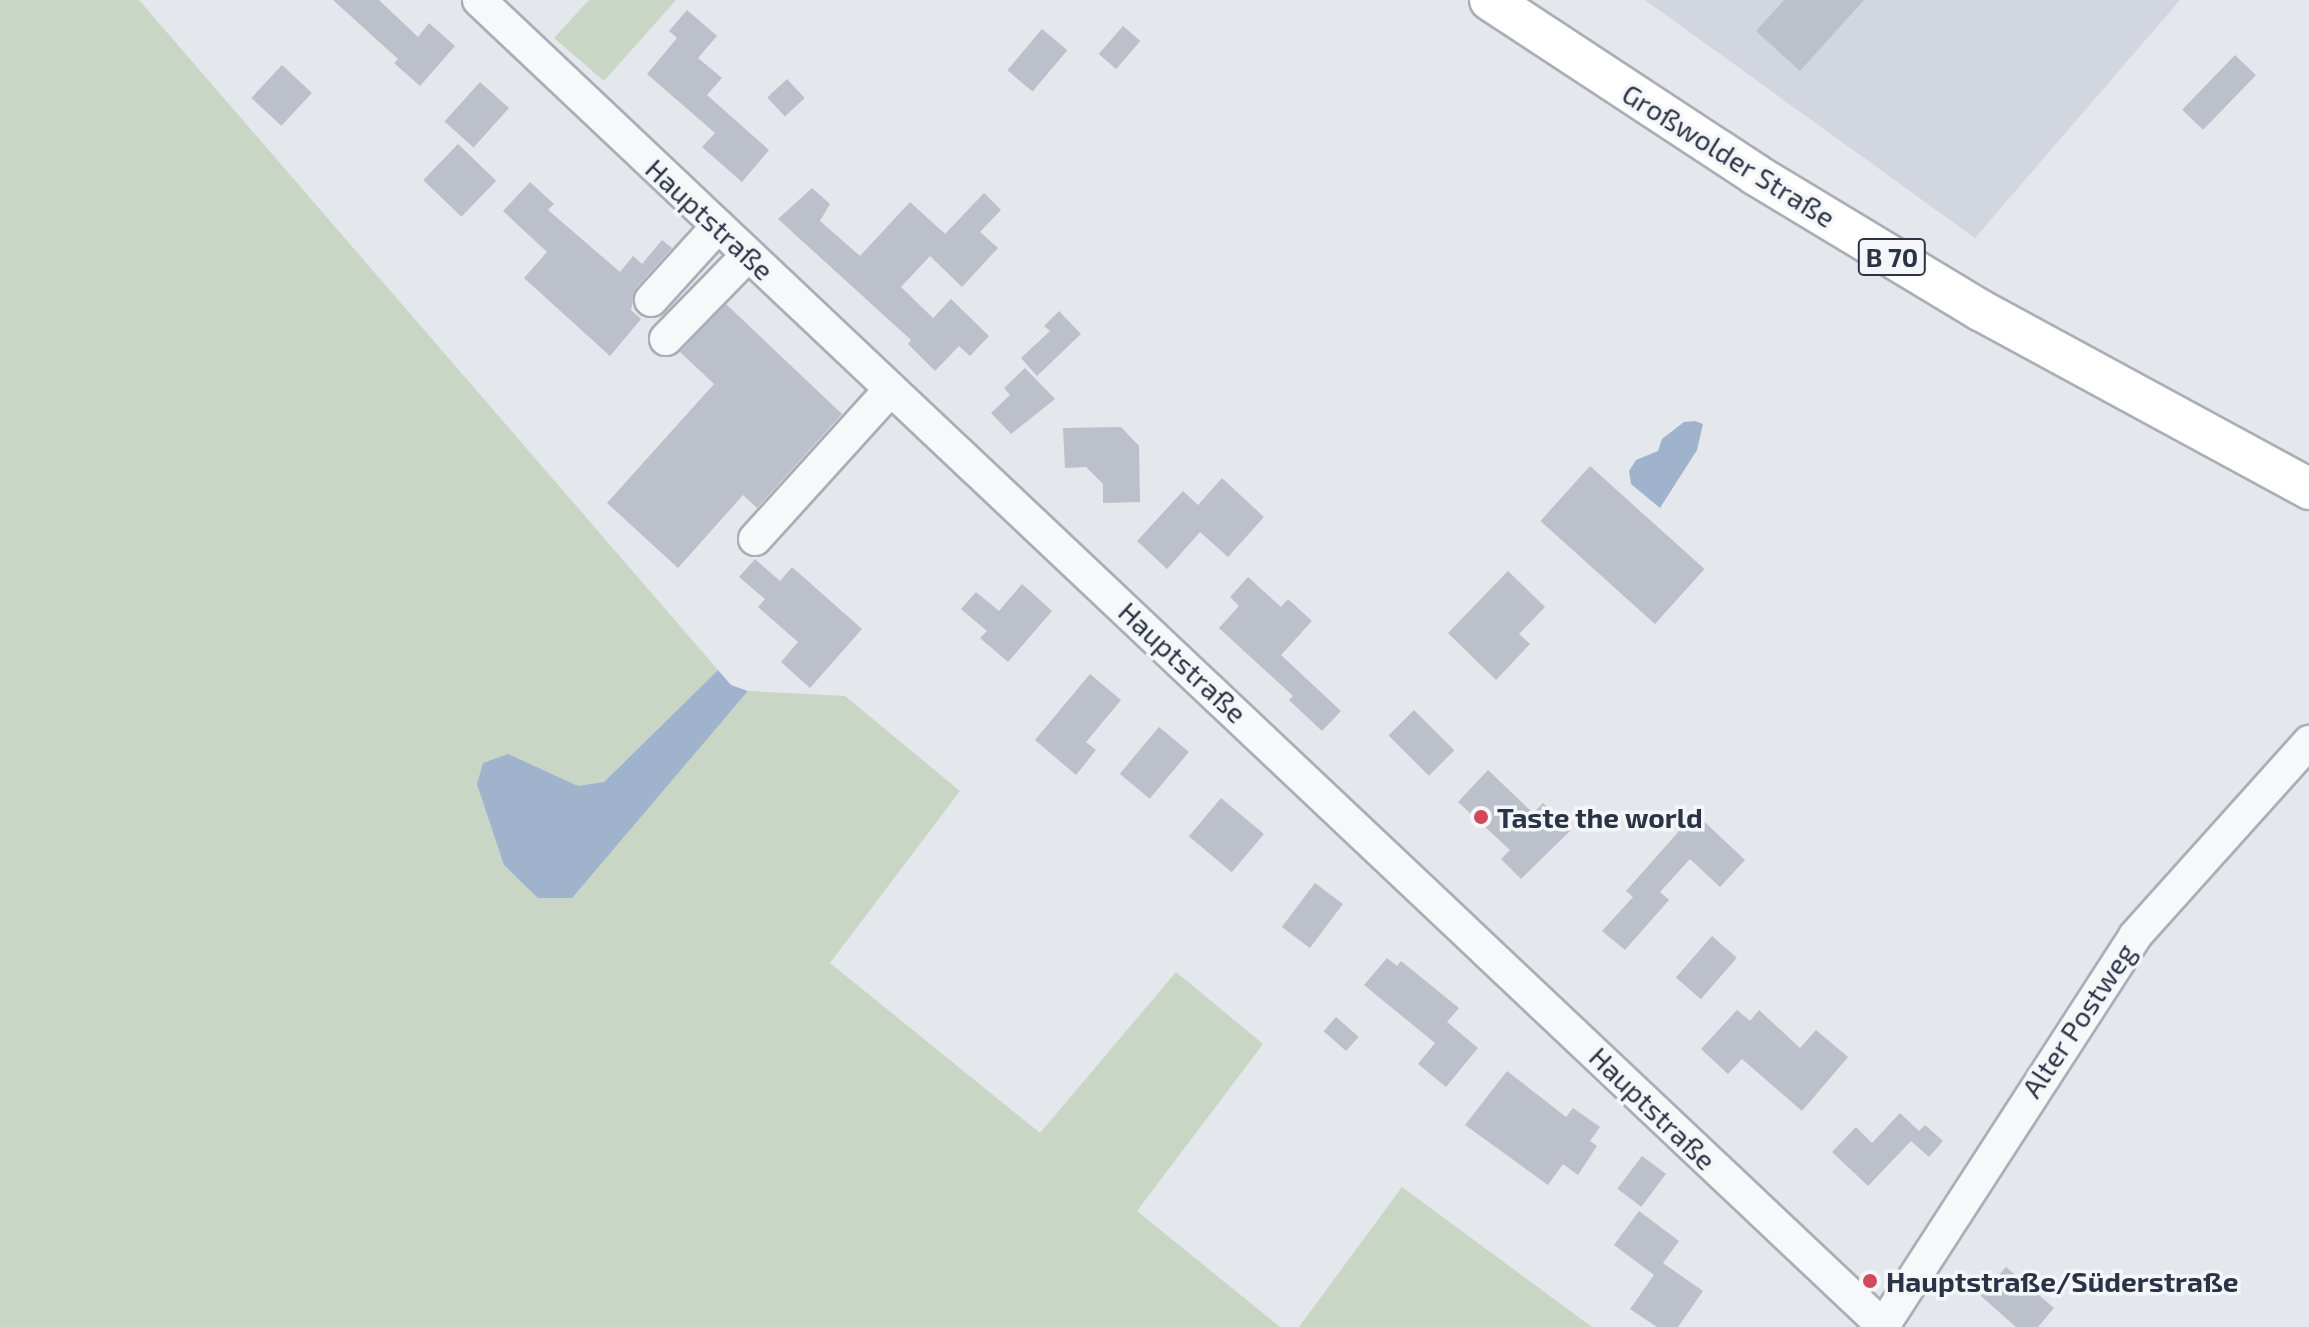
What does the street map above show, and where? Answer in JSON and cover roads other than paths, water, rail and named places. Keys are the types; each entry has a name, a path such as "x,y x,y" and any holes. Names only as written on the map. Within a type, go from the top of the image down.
{"main road":[{"name":"Großwolder Straße","path":"1490,0 1756,175 1980,310 2309,489"}],"street":[{"name":"Hauptstraße","path":"479,0 1884,1326"},
{"path":"651,300 718,226"},
{"path":"666,339 748,255"},
{"path":"755,539 890,390"},
{"name":"Alter Postweg","path":"1884,1326 2024,1099 2135,936 2309,742"}],"water":[{"path":"1684,422 1703,424 1697,450 1660,508 1631,484 1629,471 1636,460 1658,451 1662,439"},
{"path":"718,670 731,685 748,691 572,898 538,898 504,865 477,784 483,763 508,754 578,786 604,782"}],"place":[{"name":"Taste the world","path":"1481,817"},
{"name":"Hauptstraße/Süderstraße","path":"1870,1281"}]}
